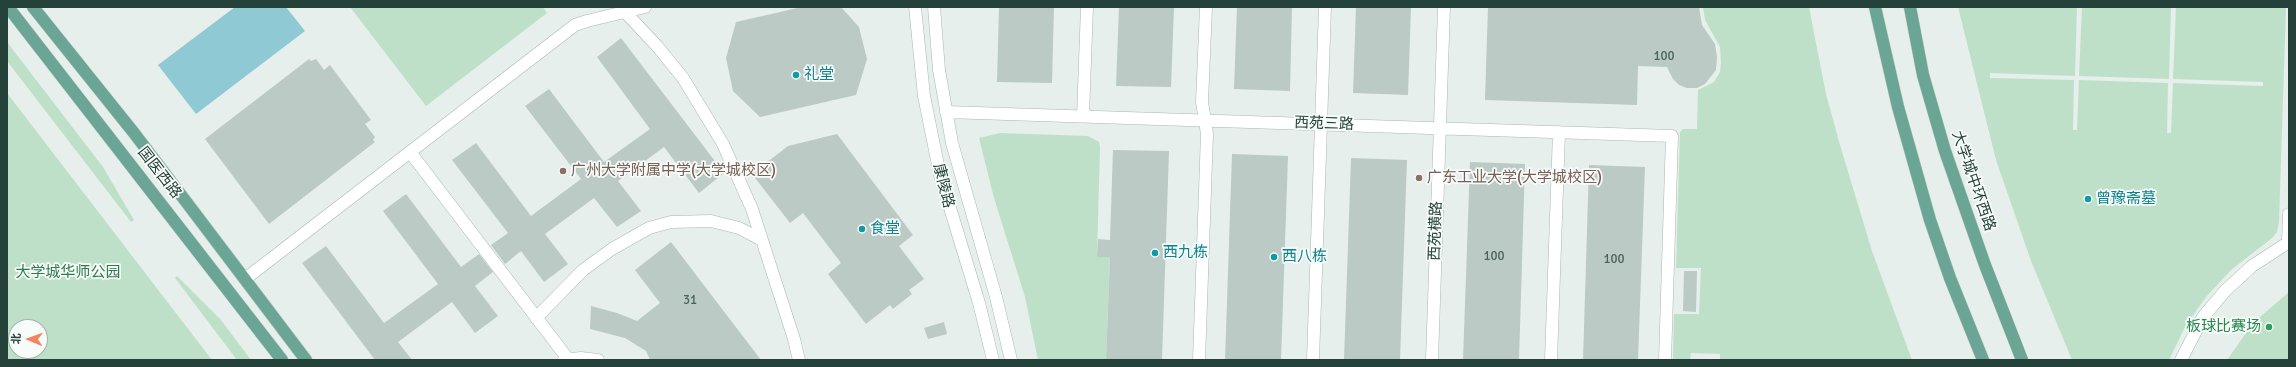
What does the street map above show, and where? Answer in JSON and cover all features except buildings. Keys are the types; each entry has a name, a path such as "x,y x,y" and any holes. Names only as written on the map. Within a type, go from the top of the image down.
{"main road":[{"name":"国医西路","path":"8,7 64,76 282,360"},
{"name":"国医西路","path":"33,7 134,133 306,360"},
{"path":"1875,7 1898,108 1930,220 1950,278 1983,360"},
{"name":"大学城中环西路","path":"1910,7 1923,75 1945,151 1985,265 2022,360"}],"street":[{"path":"245,279 575,25 645,7"},
{"name":"康陵路","path":"915,7 924,96 938,168 950,214 979,303 993,360"},
{"name":"康陵路","path":"934,7 939,70 946,112 959,172 996,297 1011,360"},
{"path":"1083,116 1087,7"},
{"path":"1199,360 1206,134 1202,102 1206,7"},
{"path":"1313,360 1325,7"},
{"name":"西苑横路","path":"1432,360 1444,7"},
{"path":"625,12 671,62 715,128 741,181 762,240 794,339 799,360"},
{"name":"西苑三路","path":"946,112 1672,136 1665,360"},
{"path":"1551,360 1558,132"},
{"path":"410,152 536,318 566,360 581,358 598,360"},
{"path":"2181,360 2203,317 2225,291 2252,266 2288,242 2289,214"},
{"path":"536,318 562,290 592,263 628,238 649,228 671,222 711,221 739,228 762,240"}],"green space":[{"path":"350,7 543,7 547,13 426,106"},
{"path":"1703,7 1809,7 1826,94 1840,145 1872,251 1912,360 1720,360 1720,354 1691,353 1690,360 1673,360 1674,314 1699,314 1701,268 1676,268 1680,132 1683,129 1697,129 1698,90 1714,82 1720,72 1721,63 1720,47 1705,20"},
{"path":"1958,7 2077,7 2075,76 1990,73 1990,78 2074,80 2073,130 2077,130 2079,80 2168,83 2167,133 2171,133 2173,83 2263,86 2263,82 2173,79 2176,7 2286,7 2279,222 2277,232 2272,238 2231,270 2206,297 2186,325 2169,360 2072,360 2031,261 1996,160"},
{"path":"2082,7 2171,7 2169,79 2079,76"},
{"path":"7,42 103,167 134,220 131,222 7,61"},
{"name":"大学城华师公园","path":"7,93 212,360 7,360"},
{"path":"1000,133 1088,136 1099,142 1097,256 1110,257 1106,360 1038,360 1025,297 994,198 979,138"},
{"path":"177,276 221,320 251,360 237,360 175,278"},
{"name":"板球比赛场","path":"2289,292 2289,360 2227,360 2253,323"}],"water":[{"path":"235,7 286,7 305,31 196,114 158,65"}],"place":[{"name":"礼堂","path":"796,75"},
{"name":"广州大学附属中学(大学城校区)","path":"563,171"},
{"name":"广东工业大学(大学城校区)","path":"1419,178"},
{"name":"曾豫斋墓","path":"2088,199"},
{"name":"食堂","path":"862,229"},
{"name":"西九栋","path":"1155,253"},
{"name":"西八栋","path":"1274,257"},
{"name":"板球比赛场","path":"2269,327"}]}
